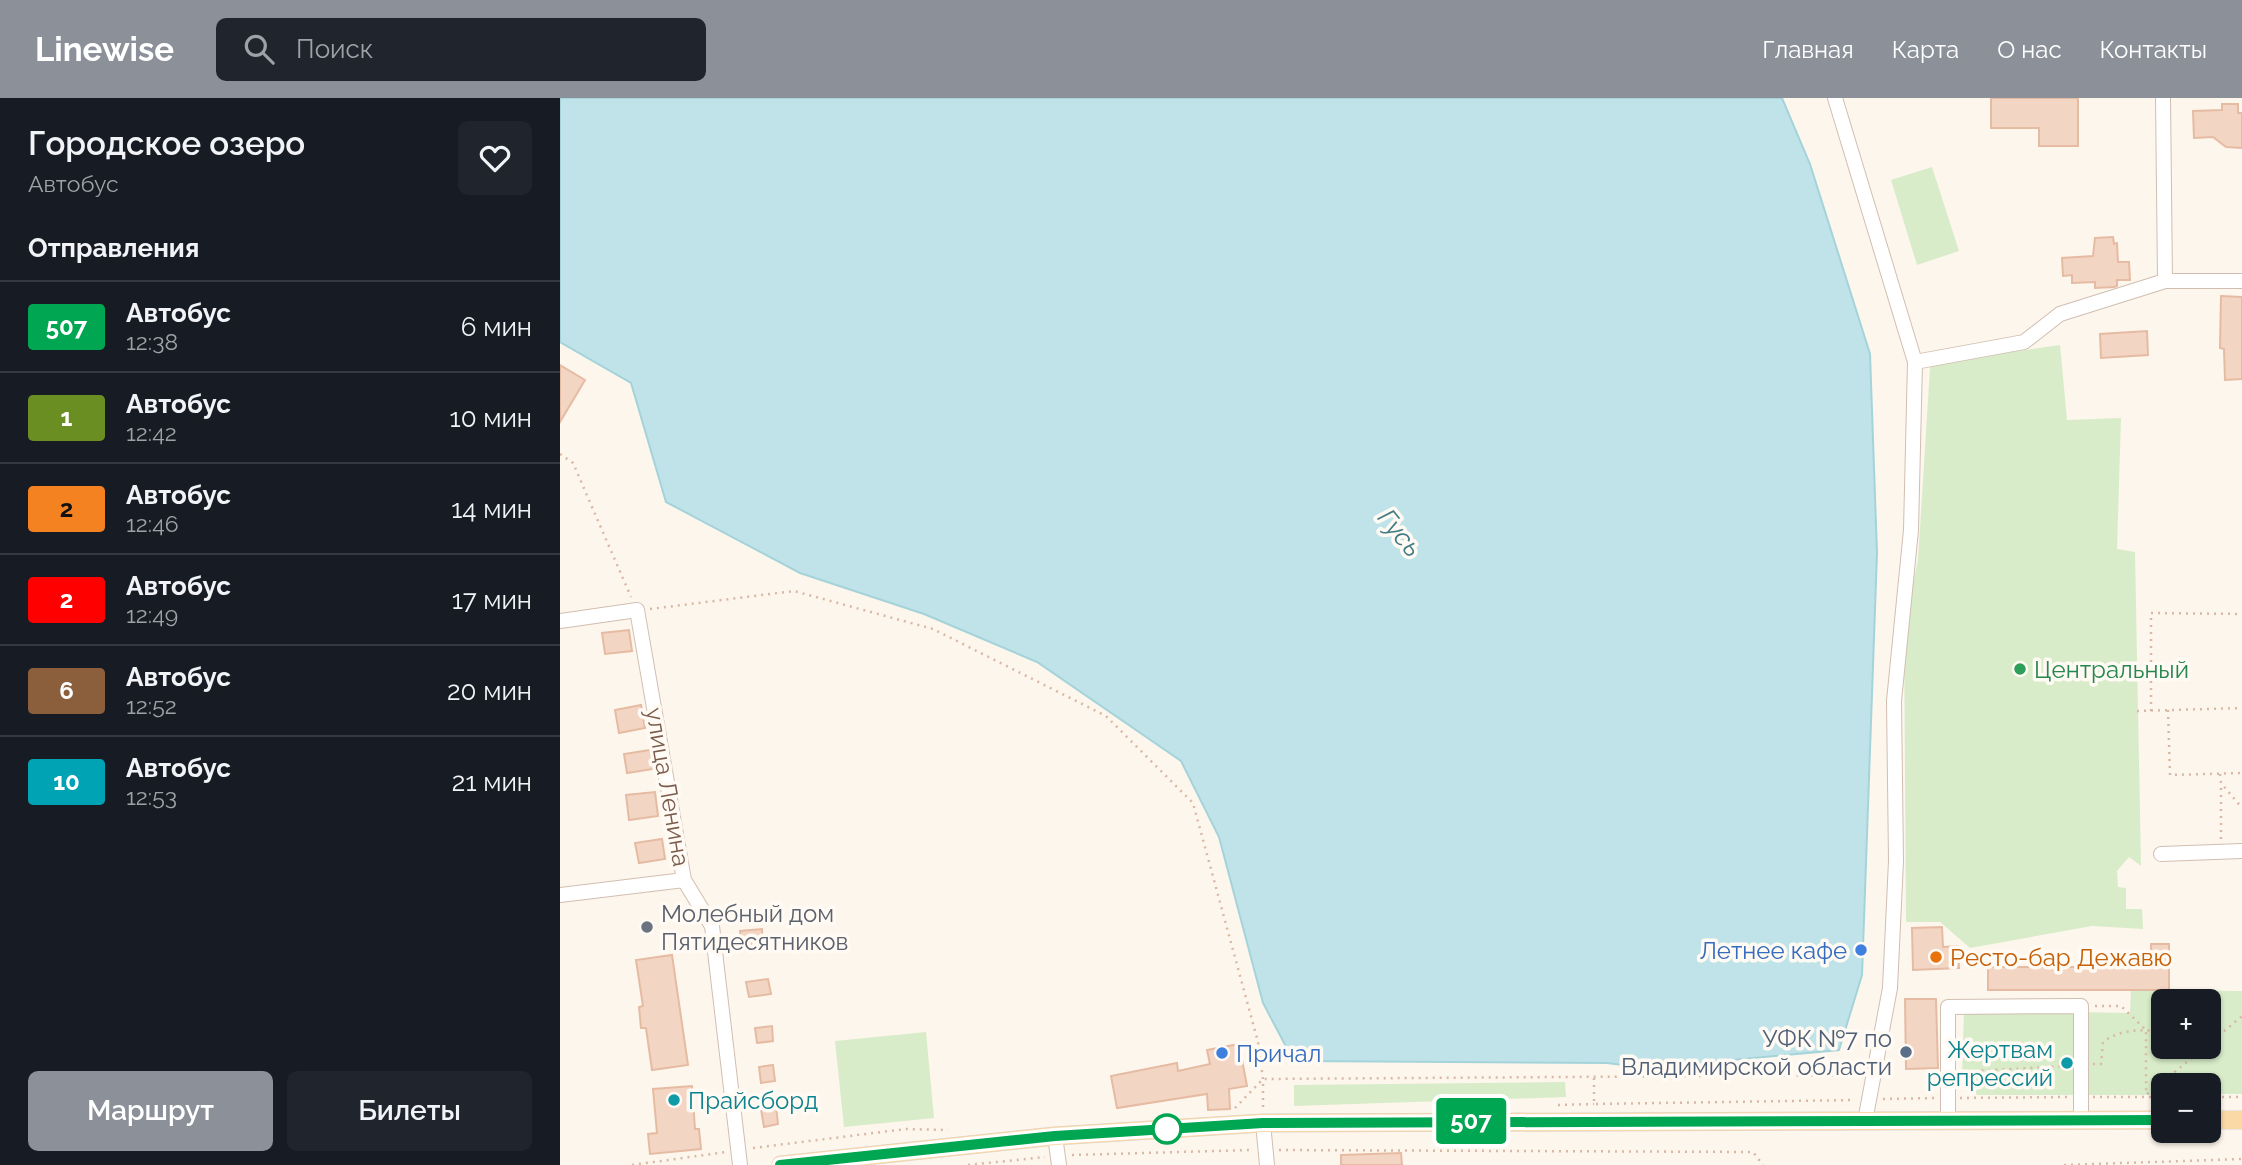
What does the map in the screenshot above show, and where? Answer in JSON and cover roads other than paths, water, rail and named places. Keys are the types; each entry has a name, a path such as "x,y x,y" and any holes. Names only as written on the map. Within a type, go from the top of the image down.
{"main road":[{"path":"781,1165 1055,1136 1263,1123 2151,1120"},
{"path":"2221,1120 2242,1120"}],"street":[{"path":"1835,98 1914,362 1911,530 1894,701 1896,861 1890,988 1865,1121"},
{"path":"2163,98 2165,281"},
{"path":"1914,362 2024,342 2060,314 2165,281 2242,281"},
{"name":"улица Ленина","path":"560,621 637,610 684,880 712,926 740,1165"},
{"path":"2161,854 2242,851"},
{"path":"560,895 684,880"},
{"path":"1948,1121 1948,1007 2081,1006 2086,1065 2081,1120"},
{"path":"1263,1123 1268,1165"},
{"path":"1055,1136 1058,1160"}],"water":[{"name":"Гусь","path":"560,98 1782,98 1810,164 1870,354 1877,553 1862,975 1839,1050 1647,1068 1607,1063 1299,1061 1291,1056 1263,1003 1219,837 1181,761 1037,662 924,614 800,573 666,502 631,383 560,342"}],"place":[{"name":"Центральный","path":"2020,669"},
{"name":"Молебный дом Пятидесятников","path":"647,927"},
{"name":"Летнее кафе","path":"1861,950"},
{"name":"Ресто-бар Дежавю","path":"1936,957"},
{"name":"УФК №7 по Владимирской области","path":"1906,1052"},
{"name":"Причал","path":"1222,1053"},
{"name":"Жертвам репрессий","path":"2067,1063"},
{"name":"Прайсборд","path":"674,1100"}]}
